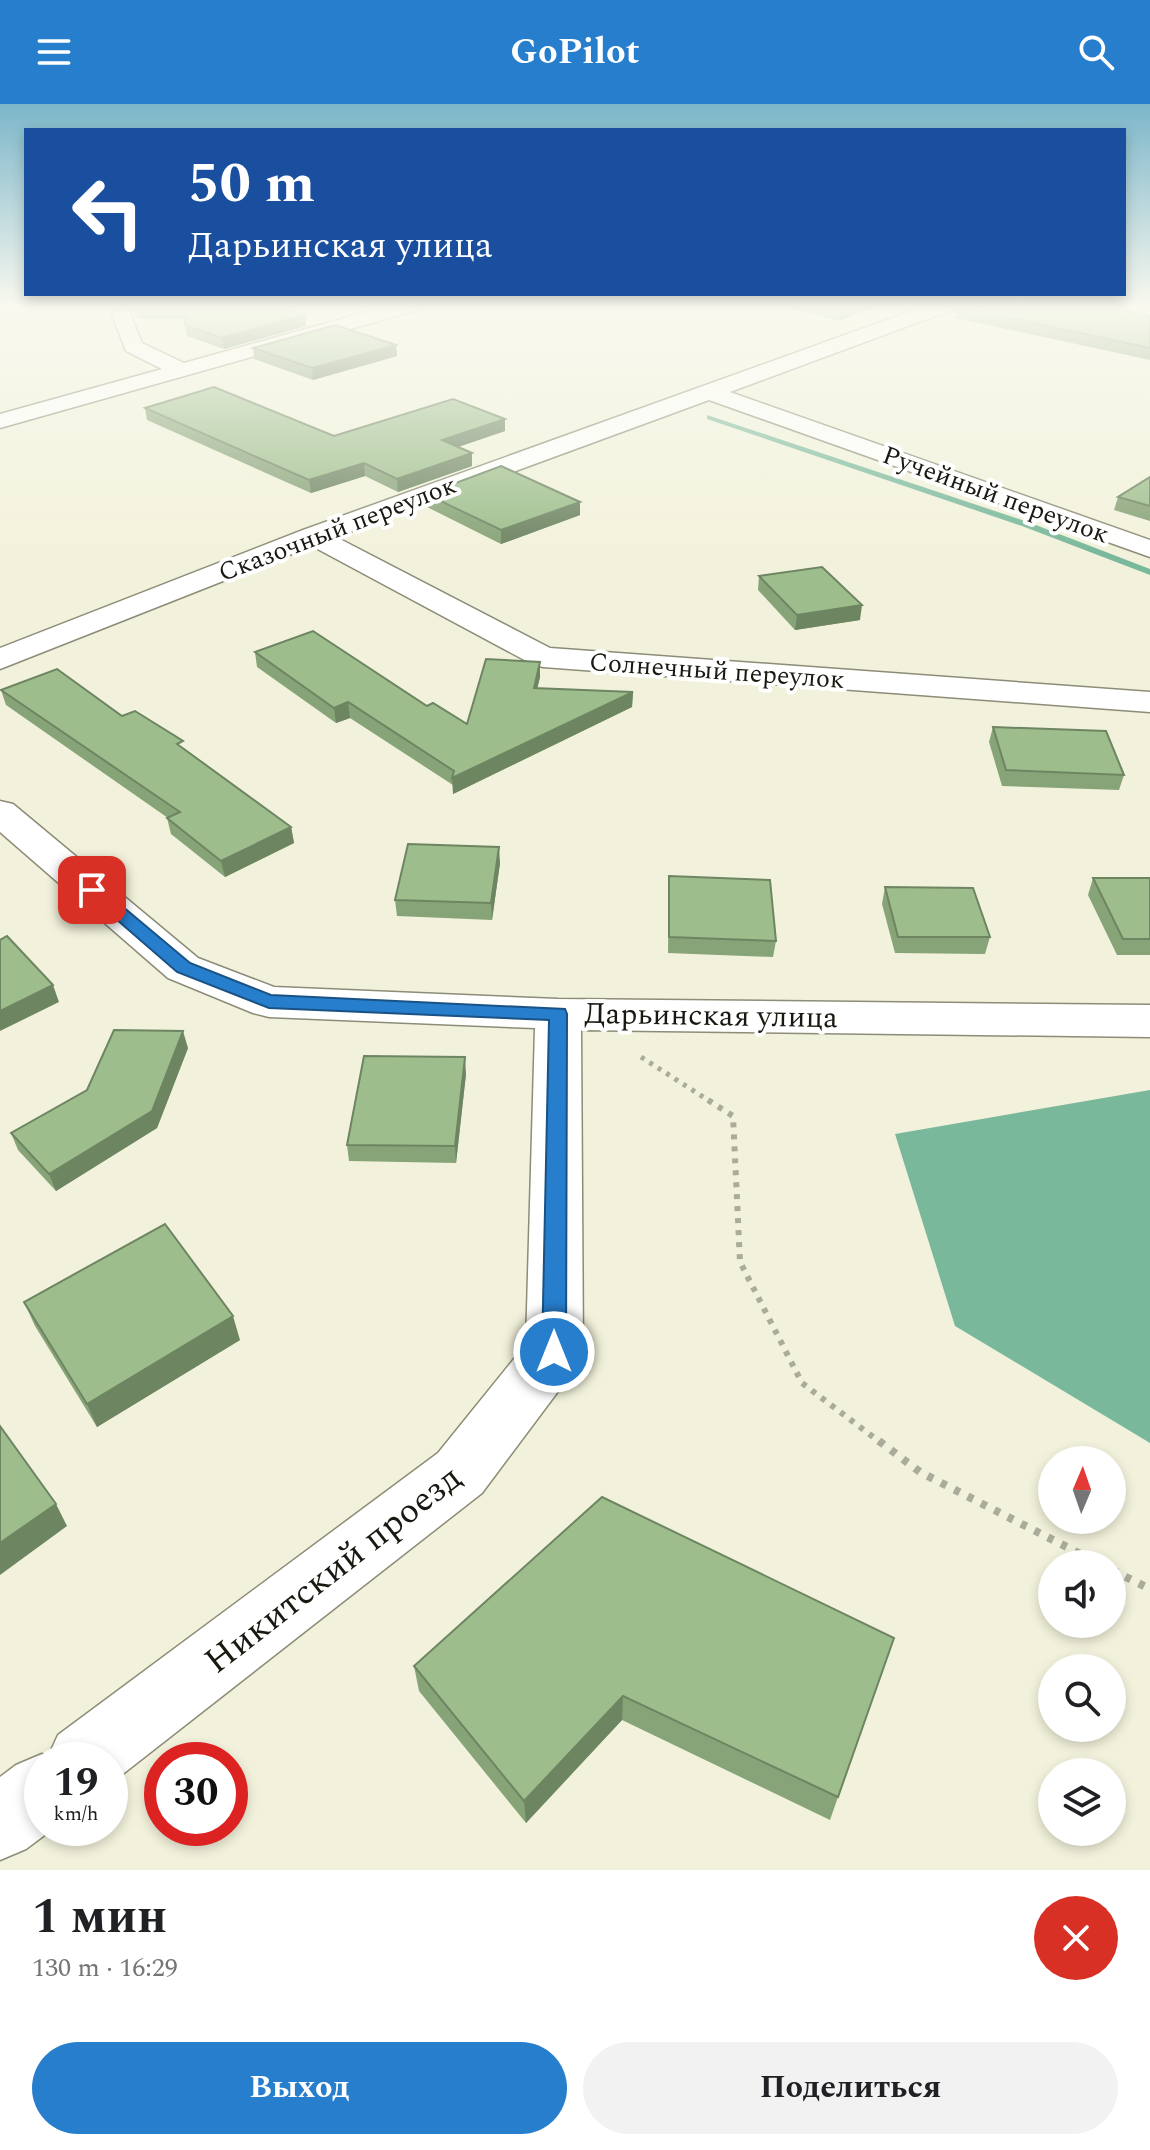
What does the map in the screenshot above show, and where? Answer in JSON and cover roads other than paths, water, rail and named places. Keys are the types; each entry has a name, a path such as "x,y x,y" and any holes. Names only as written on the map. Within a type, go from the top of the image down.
{"street":[{"path":"0,421 120,387"},
{"name":"Сказочный переулок","path":"0,659 313,536 716,387"},
{"name":"Ручейный переулок","path":"706,391 1150,549"},
{"name":"Солнечный переулок","path":"313,536 543,657 1150,702"},
{"name":"Дарьинская улица","path":"0,812 183,968 269,1002 558,1014 1150,1021"},
{"name":"Никитский проезд","path":"107,1742 460,1473 554,1352 558,1014"},
{"path":"0,1823 24,1805"}],"waterway":[{"path":"710,417 1025,524 1150,572"}]}
